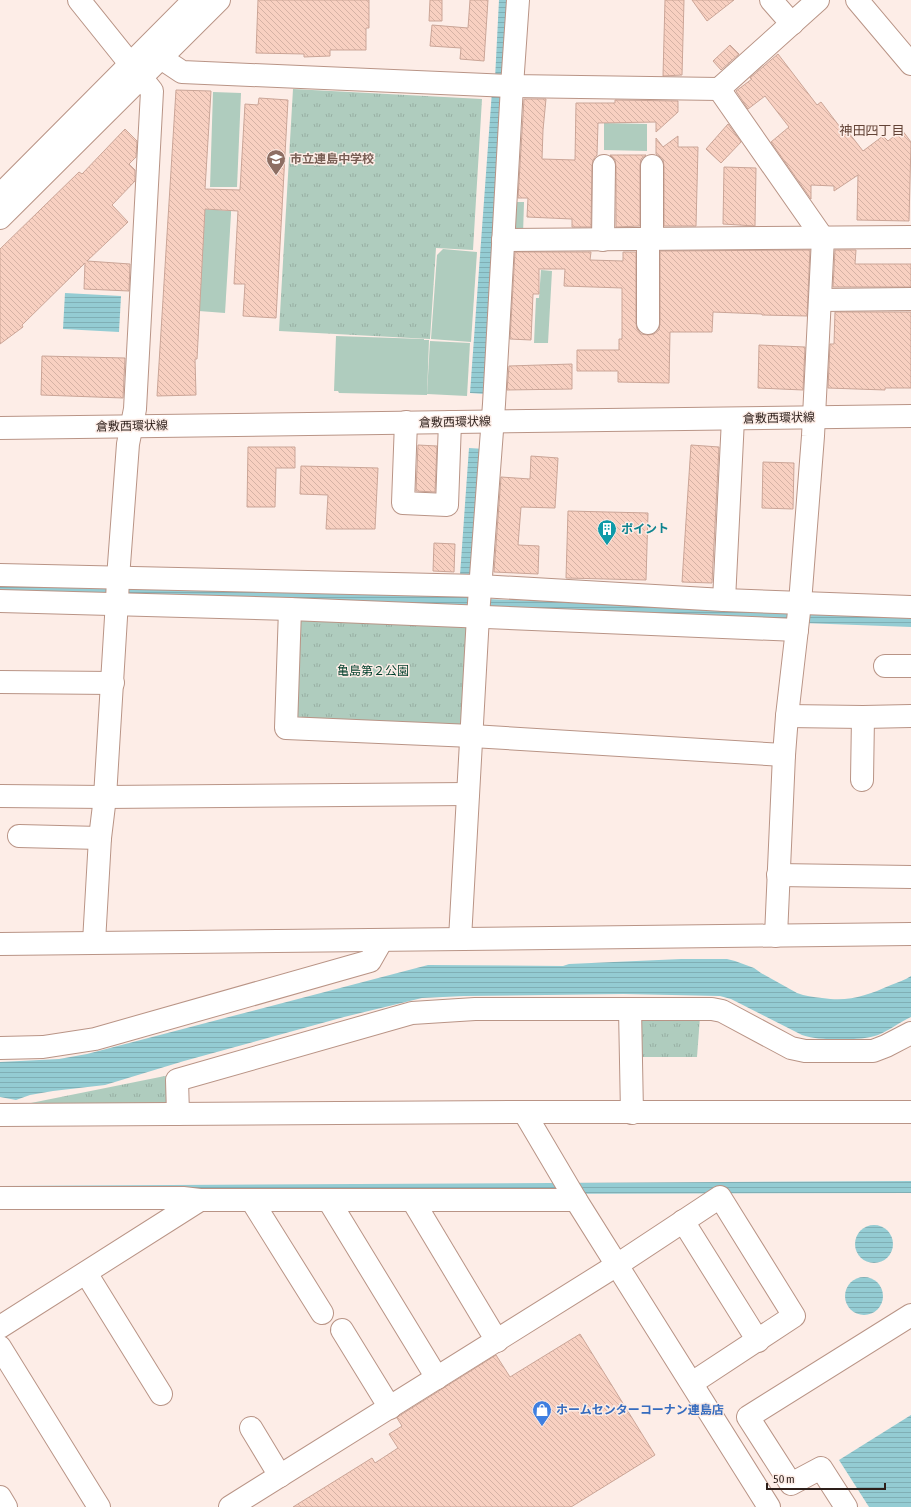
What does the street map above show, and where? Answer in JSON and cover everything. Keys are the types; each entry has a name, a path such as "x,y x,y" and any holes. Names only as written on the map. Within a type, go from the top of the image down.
{"street":[{"path":"80,0 152,91 135,409 128,444 94,942"},
{"path":"0,218 136,70 194,0"},
{"path":"0,195 136,70 161,58 219,0"},
{"path":"460,939 479,601 492,421 518,0"},
{"path":"771,0 792,24"},
{"path":"161,58 182,72 512,86 719,89 818,0"},
{"path":"857,0 911,64"},
{"path":"719,89 823,238 814,418 799,617 787,716 784,755 776,936"},
{"path":"603,240 604,166"},
{"path":"648,323 652,166"},
{"path":"503,240 911,237"},
{"path":"820,300 911,300"},
{"name":"倉敷西環状線","path":"0,428 911,416"},
{"path":"724,600 733,419"},
{"path":"406,422 403,504 447,505 450,422"},
{"path":"0,575 117,592 290,608 479,601 724,600 799,617"},
{"path":"0,601 117,592 479,601 799,617 911,607"},
{"path":"290,608 286,728 472,736 784,755"},
{"path":"885,666 911,666"},
{"path":"0,682 112,683"},
{"path":"787,716 911,716"},
{"path":"862,780 863,717"},
{"path":"0,796 105,797 468,794"},
{"path":"19,836 100,838"},
{"path":"778,875 911,877"},
{"path":"0,944 911,934"},
{"path":"0,1048 43,1047 95,1039 362,964 370,961 382,940"},
{"path":"630,1008 632,1113"},
{"path":"178,1114 177,1080 412,1014 475,1009 712,1009 722,1011 792,1048 805,1051 873,1050 886,1046 911,1033"},
{"path":"0,1115 524,1112 911,1112"},
{"path":"524,1112 571,1192 770,1507"},
{"path":"0,1198 182,1198 200,1200 252,1201 413,1201 571,1192"},
{"path":"230,1507 497,1341 617,1265 720,1197 794,1316 692,1384"},
{"path":"0,1327 200,1200"},
{"path":"252,1201 322,1313"},
{"path":"328,1201 437,1378"},
{"path":"413,1201 497,1341"},
{"path":"683,1221 758,1341"},
{"path":"86,1273 161,1394"},
{"path":"846,1507 821,1468 791,1484 748,1417 911,1315"},
{"path":"342,1330 390,1408"},
{"path":"0,1347 99,1507"},
{"path":"251,1428 280,1476"},
{"path":"0,1497 6,1507"}],"green space":[{"path":"293,89 482,99 473,250 436,248 430,339 279,331"},
{"path":"213,92 241,93 237,187 210,187"},
{"path":"604,123 647,124 647,151 604,150"},
{"path":"509,202 524,202 523,234 508,234"},
{"path":"204,209 231,211 225,313 199,311"},
{"path":"443,249 477,252 471,342 431,339 437,255"},
{"path":"541,270 552,271 548,343 534,343 536,298 539,298"},
{"path":"336,336 429,340 427,395 339,393 338,391 334,391"},
{"path":"430,341 470,343 467,396 427,394"},
{"name":"亀島第２公園","path":"297,619 470,625 461,729 293,724"},
{"path":"642,1016 700,1017 697,1057 636,1057 636,1024"},
{"path":"170,1075 170,1098 163,1105 11,1107"}],"water":[{"path":"499,0 511,0 507,80 495,79"},
{"path":"492,91 504,92 485,394 470,393"},
{"path":"65,293 121,296 119,332 63,329"},
{"path":"469,448 485,449 476,576 460,575"},
{"path":"0,583 472,596 488,599 911,616 911,627 486,611 0,596"},
{"path":"681,959 727,959 735,961 754,968 797,993 832,999 849,999 865,995 911,976 911,1017 878,1035 871,1037 829,1039 802,1035 731,999 720,996 623,994 422,998 344,1017 184,1061 105,1085 53,1091 30,1095 16,1100 0,1097 0,1062 59,1059 87,1054 428,965 563,966 569,964"},
{"path":"911,1181 911,1193 0,1195 0,1186"},
{"path":"874,1225 884,1228 890,1234 893,1244 890,1254 884,1260 874,1263 864,1260 858,1254 855,1244 858,1234 864,1228"},
{"path":"864,1277 874,1280 880,1286 883,1296 880,1306 874,1312 864,1315 854,1312 848,1306 845,1296 848,1286 854,1280"},
{"path":"911,1415 911,1507 869,1507 839,1460"}],"building":[{"path":"258,0 369,0 369,28 366,28 366,50 330,50 330,56 304,57 304,54 256,53"},
{"path":"430,0 442,0 442,21 429,21"},
{"path":"470,0 488,0 484,61 460,59 461,48 430,46 432,25 468,28"},
{"path":"665,0 684,0 682,75 663,76"},
{"path":"692,0 734,0 707,21"},
{"path":"730,45 739,54 721,70 713,61"},
{"path":"778,54 817,105 821,102 846,135 849,133 863,151 883,136 888,141 902,130 911,142 909,221 857,220 858,175 834,191 834,186 811,185 811,199 771,142 789,127 765,96 748,109 736,91 752,79 750,78"},
{"path":"176,90 211,91 205,189 240,190 245,104 258,105 259,98 288,100 276,318 243,316 245,284 234,284 238,211 205,209 197,359 195,359 196,395 157,396"},
{"path":"524,99 546,99 542,159 575,160 576,103 615,103 615,100 678,101 678,112 656,132 656,122 598,123 597,155 593,160 592,166 591,227 572,227 572,219 527,217 528,198 518,198"},
{"path":"728,124 741,142 721,163 706,149"},
{"path":"125,129 137,141 136,157 129,164 135,170 135,181 112,205 128,222 87,261 130,264 129,291 84,289 85,263 22,325 23,327 0,344 0,249 79,172 82,174"},
{"path":"678,136 678,147 698,147 696,226 664,226 664,166 663,159 656,154 656,138 663,147"},
{"path":"610,155 646,155 641,159 640,166 640,226 616,227 616,166 615,160"},
{"path":"724,167 756,168 755,226 723,224"},
{"path":"810,250 807,316 713,312 712,332 670,332 669,383 618,382 618,371 577,371 577,350 619,350 619,339 622,339 622,288 564,286 565,269 539,269 539,294 533,294 531,340 510,339 515,252 591,252 590,260 623,261 623,252 636,252 636,323 637,329 641,334 648,335 654,334 659,330 660,323 660,251"},
{"path":"835,250 856,250 855,264 911,264 911,287 833,287"},
{"path":"835,312 911,312 911,388 885,388 885,390 828,388 830,344 834,344"},
{"path":"759,345 805,347 803,390 758,388"},
{"path":"42,356 125,358 123,398 41,395"},
{"path":"572,364 572,389 507,390 509,366"},
{"path":"418,445 437,446 435,492 416,491"},
{"path":"691,445 719,447 712,583 682,582"},
{"path":"248,447 295,447 295,468 276,468 275,507 247,507"},
{"path":"531,456 558,458 555,508 521,507 518,545 539,546 538,574 494,572 501,477 530,479"},
{"path":"763,462 794,463 793,509 762,508"},
{"path":"301,466 378,468 375,529 326,529 328,495 300,494"},
{"name":"ポイント","path":"568,511 648,513 646,580 566,578"},
{"path":"434,543 455,544 454,572 433,571"},
{"path":"580,1334 655,1455 571,1507 293,1507 372,1458 375,1463 398,1448 389,1434 402,1426 397,1418 399,1416 496,1355 510,1377"}],"place":[{"name":"市立連島中学校","path":"276,176"},
{"name":"ポイント","path":"607,546"},
{"name":"ホームセンターコーナン連島店","path":"542,1427"}],"district":[{"name":"神田四丁目","path":"872,130"}]}
